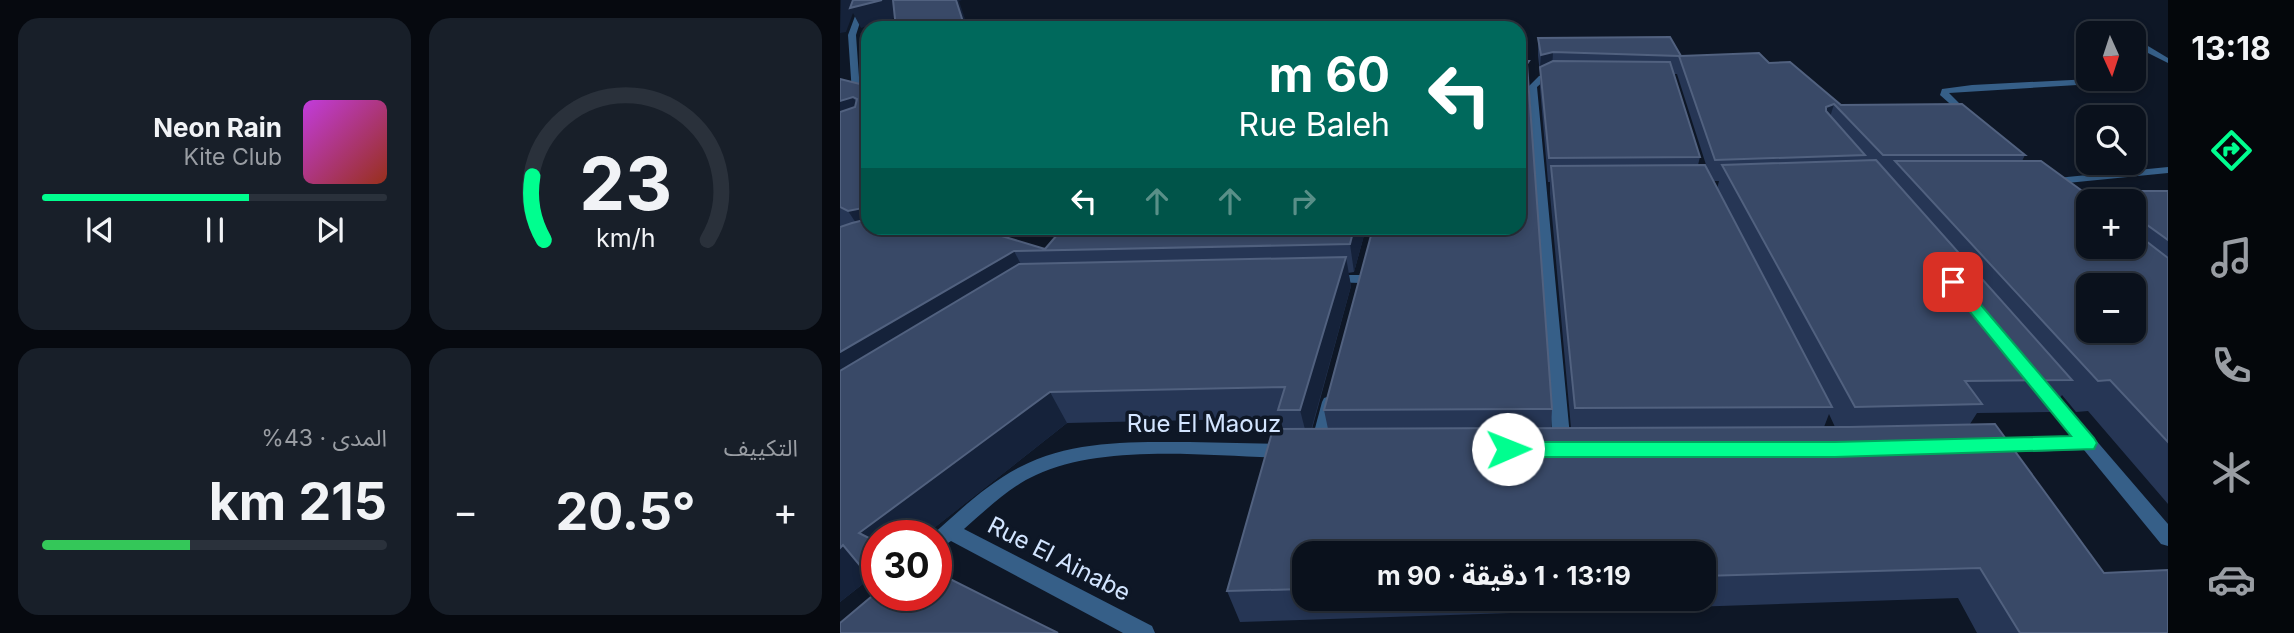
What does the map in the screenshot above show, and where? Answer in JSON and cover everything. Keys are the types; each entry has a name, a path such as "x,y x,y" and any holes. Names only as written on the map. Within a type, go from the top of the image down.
{"street":[{"path":"861,95 852,93 852,36 864,0"},
{"path":"840,39 852,36"},
{"path":"2146,48 2168,61"},
{"path":"1562,448 1550,188 1533,86 1542,78 1564,76"},
{"path":"1976,123 1944,96 1945,92 1962,88 2076,83"},
{"path":"2036,178 2049,187 2168,170"},
{"path":"1320,279 1361,279"},
{"path":"2035,381 2168,538"},
{"name":"Rue El Maouz","path":"952,529 1004,485 1031,469 1059,460 1124,448 1324,451 1334,385"},
{"path":"1968,446 2088,443"},
{"name":"Rue El Ainabe","path":"952,541 1144,633"}],"building":[{"path":"853,0 882,0 850,8"},
{"path":"893,0 956,0 963,21 895,21"},
{"path":"1670,37 1681,56 1759,53 1769,63 1790,62 1841,105 1962,104 2025,155 1883,155 1834,104 1826,107 1826,111 1865,155 1715,160 1679,56 1553,52 1541,55 1538,38"},
{"path":"1526,61 1529,61 1527,64 1552,409 1324,410 1371,235 1526,235"},
{"path":"1553,61 1670,62 1700,157 1549,158 1540,67"},
{"path":"840,79 861,84 861,208 848,211 840,207 840,112 855,107 857,99 853,97 840,101"},
{"path":"1876,160 2072,380 1965,381 1982,404 1855,407 1722,165"},
{"path":"1895,161 2041,161 2080,189 2076,189 2076,259 2146,259 2146,241 2168,258 2168,442 2110,380 2098,381"},
{"path":"1705,165 1832,407 1575,408 1551,166"},
{"path":"2146,191 2168,191 2168,240 2146,224"},
{"path":"861,221 861,235 998,235 1045,249 1057,235 1352,235 1350,244 1014,251 840,352 840,227"},
{"path":"1346,257 1300,410 1278,410 1285,387 1050,392 877,520 861,520 861,567 843,545 840,548 840,371 1019,264"},
{"path":"1995,424 2104,573 2168,570 2168,633 2020,633 1980,568 1716,576 1716,541 1292,541 1292,589 1227,591 1273,429"},
{"path":"952,580 1058,633 840,633 840,623 861,605 861,611 952,611"}],"route":[{"path":"1508,449 1835,449 2088,443 1953,282"}]}
